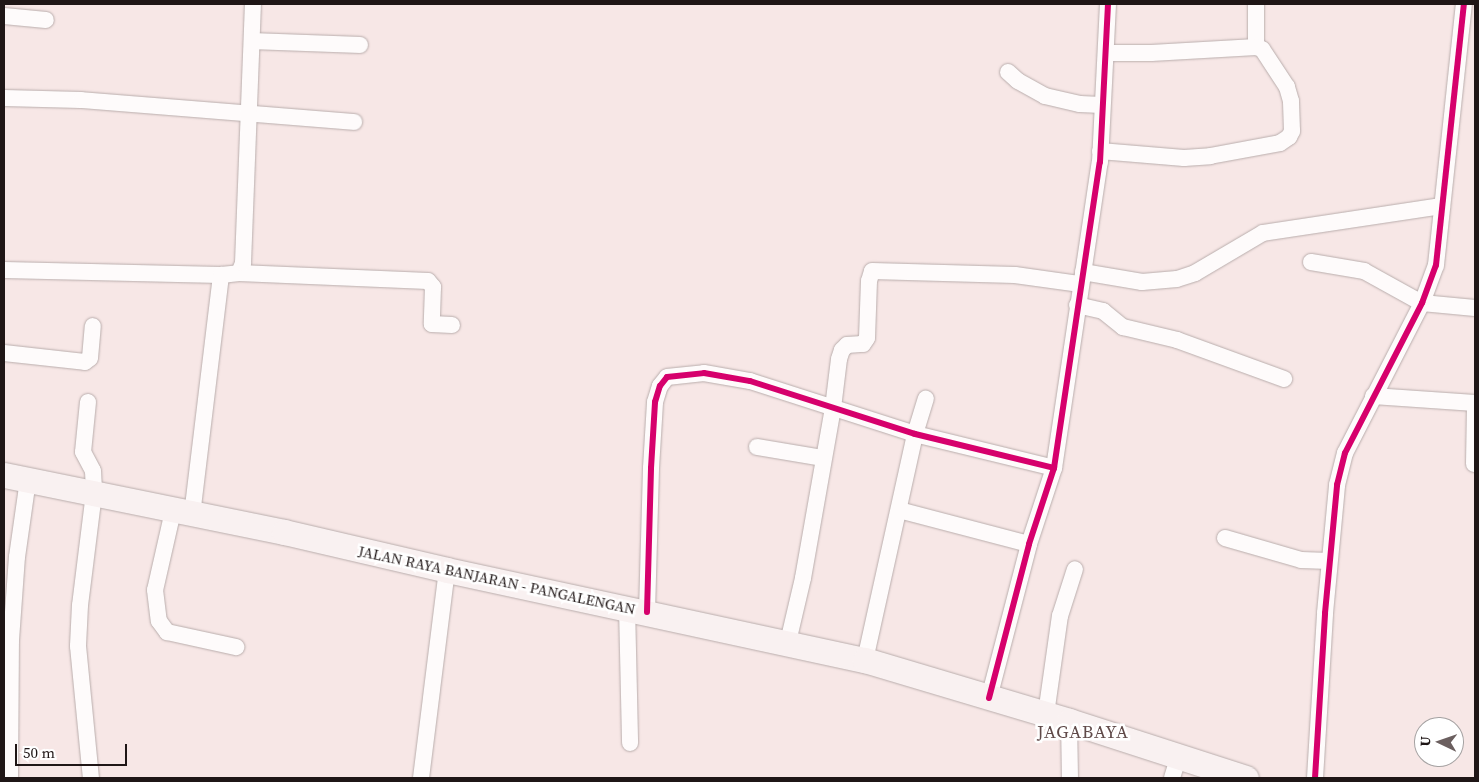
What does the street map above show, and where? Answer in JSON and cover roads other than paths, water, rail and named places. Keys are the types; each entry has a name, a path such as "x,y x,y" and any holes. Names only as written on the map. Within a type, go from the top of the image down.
{"main road":[{"name":"JALAN RAYA BANJARAN - PANGALENGAN","path":"4,475 94,492 182,513 284,532 447,570 865,660 1057,717 1175,768 1246,778"}],"street":[{"path":"239,273 243,263 243,220 253,4"},
{"path":"989,698 1029,544 1054,468 1100,151 1101,105 1108,4"},
{"path":"1256,4 1256,47"},
{"path":"1315,778 1329,562 1340,469 1345,453 1373,396 1422,303 1436,265 1464,4"},
{"path":"4,16 46,20"},
{"path":"252,42 360,45"},
{"path":"1100,151 1184,158 1224,154 1285,141 1292,131 1287,87 1265,52 1256,47 1106,54"},
{"path":"1008,72 1018,81 1045,96 1080,104 1101,105"},
{"path":"4,98 82,100 354,122"},
{"path":"788,642 802,578 842,350 847,346 863,344 867,338 869,276 872,271 1016,274 1142,282 1177,279 1195,273 1263,233 1442,206"},
{"path":"1311,262 1364,271 1422,303 1475,308"},
{"path":"4,270 221,275 239,273 428,281 433,286 432,324 452,325"},
{"path":"221,275 182,513 155,590 159,621 167,632 236,647"},
{"path":"1078,304 1103,311 1123,327 1177,340 1284,379"},
{"path":"4,353 86,362 90,358 93,326"},
{"path":"630,743 637,610 651,468 655,402 660,386 667,377 704,373 750,381 916,434 1054,468"},
{"path":"1373,396 1475,404 1474,464"},
{"path":"865,660 916,434 926,399"},
{"path":"88,402 83,452 93,472 94,492 80,605 78,646 90,778"},
{"path":"757,448 823,458"},
{"path":"10,778 11,640 17,557 28,480"},
{"path":"899,510 1029,544"},
{"path":"1225,538 1301,560 1329,562"},
{"path":"1070,778 1057,717 1060,616 1075,569"},
{"path":"421,778 447,570"}],"district":[{"name":"JAGABAYA","path":"1083,732"}]}
